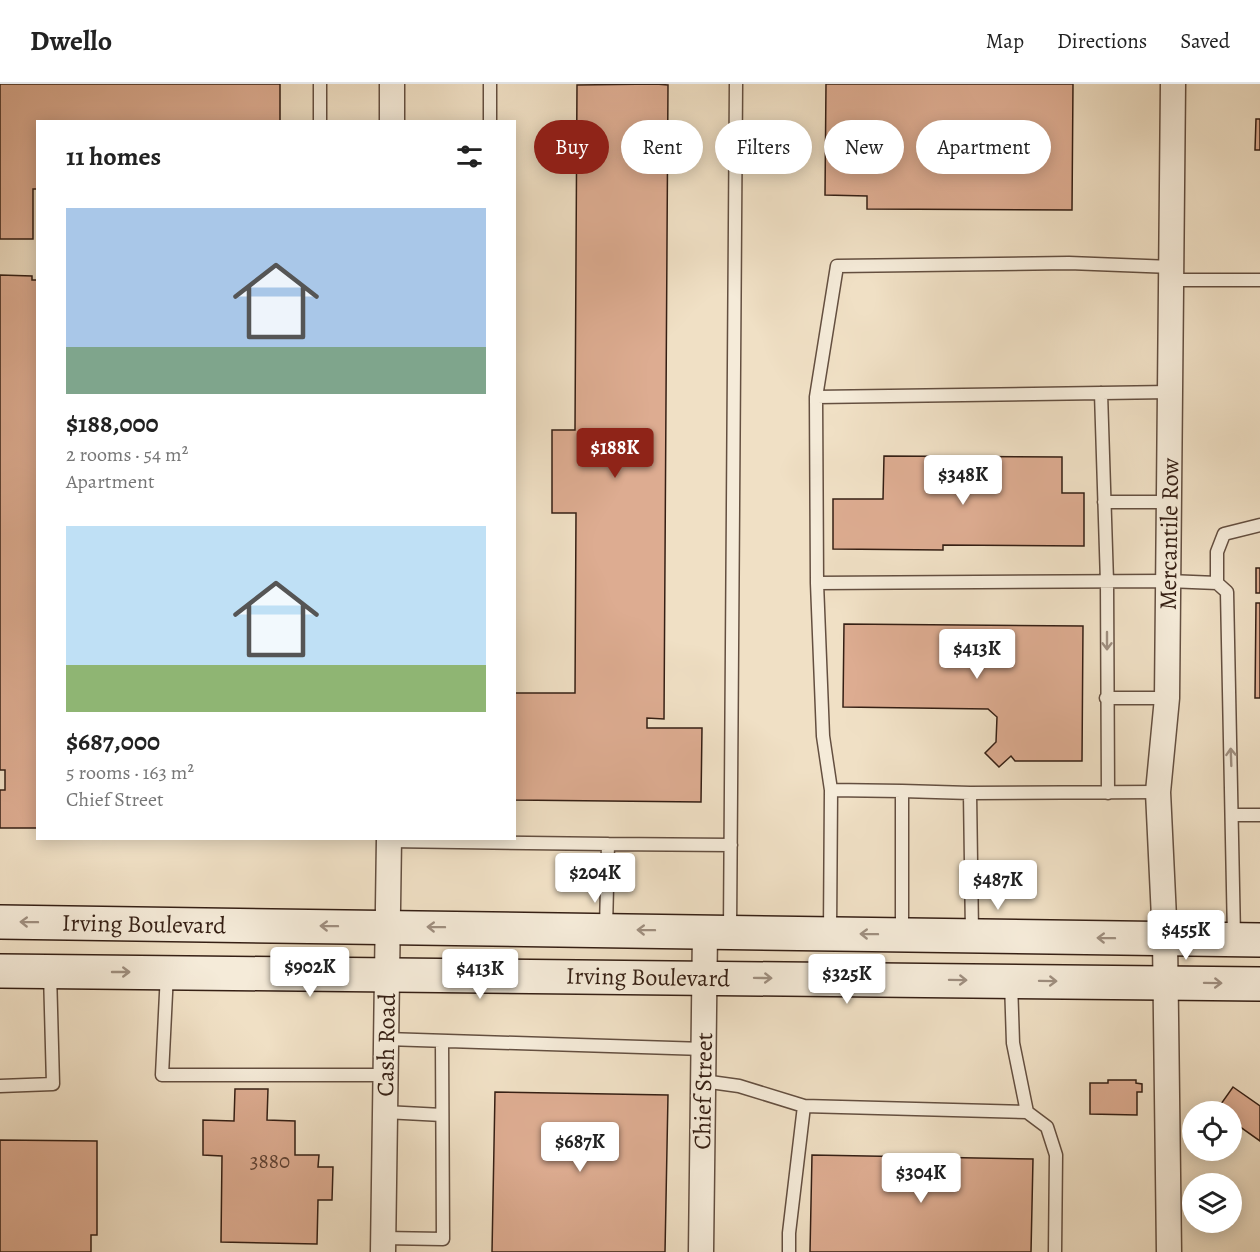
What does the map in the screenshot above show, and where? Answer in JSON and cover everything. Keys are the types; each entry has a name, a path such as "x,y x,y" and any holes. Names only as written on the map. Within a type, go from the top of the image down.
{"main road":[{"name":"Irving Boulevard","path":"0,922 1247,939"},
{"path":"66,972 80,923"},
{"name":"Irving Boulevard","path":"0,971 387,973 1260,984"}],"street":[{"path":"392,84 392,120"},
{"name":"Mercantile Row","path":"1169,1252 1165,939 1158,792 1167,698 1173,84"},
{"name":"Cash Road","path":"383,1245 389,840"},
{"name":"Chief Street","path":"701,1252 704,978 717,931"}],"lane":[{"path":"320,84 320,120"},
{"path":"490,84 490,120"},
{"path":"717,931 731,845 736,84"},
{"path":"830,934 831,790 824,735 817,583 816,396 837,266 1069,263 1171,274 1260,280"},
{"path":"816,396 1170,392"},
{"path":"1101,393 1107,582 1108,794"},
{"path":"1104,502 1169,502"},
{"path":"1217,584 1216,552 1224,534 1260,525"},
{"path":"817,583 1168,581 1217,584 1227,592 1233,815 1247,939"},
{"path":"1106,698 1167,698"},
{"path":"831,790 1108,794 1158,792"},
{"path":"902,791 902,935"},
{"path":"970,793 972,936"},
{"path":"1233,815 1260,815"},
{"path":"389,840 731,845"},
{"path":"606,929 608,844"},
{"path":"0,1086 53,1084 66,972"},
{"path":"167,972 162,1075 385,1075"},
{"path":"1011,981 1013,1042 1027,1112"},
{"path":"386,1039 704,1048"},
{"path":"383,1245 443,1239 441,1042"},
{"path":"703,1081 739,1086 804,1106 1027,1112 1047,1127 1056,1155 1055,1252"},
{"path":"789,1252 789,1233 804,1106"},
{"path":"385,1112 442,1115"}],"building":[{"path":"0,84 280,84 280,120 36,120 33,239 0,239"},
{"path":"826,84 1073,84 1072,210 867,209 867,196 825,195 825,174 904,174 904,120 826,120"},
{"path":"577,85 668,85 668,120 621,120 621,174 667,174 664,719 647,718 647,728 702,728 701,802 516,800 516,693 575,693 576,513 552,513 552,430 575,430 576,174 609,174 609,120 577,120"},
{"path":"1256,119 1260,119 1260,150 1255,150"},
{"path":"0,275 32,276 32,280 36,280 36,828 0,828 0,790 5,790 5,770 0,770"},
{"path":"884,456 1062,457 1062,493 1084,493 1084,546 943,545 943,550 833,549 833,499 883,499"},
{"path":"1256,568 1260,568 1260,593 1256,593"},
{"path":"1256,603 1260,603 1260,698 1255,698"},
{"path":"844,624 1083,626 1082,761 1015,761 1011,756 999,767 985,753 996,742 997,717 988,709 843,707"},
{"path":"1108,1080 1136,1080 1136,1083 1142,1084 1142,1092 1137,1092 1137,1115 1090,1114 1090,1083 1108,1083"},
{"path":"1233,1087 1260,1106 1260,1141 1242,1128 1242,1101 1223,1101"},
{"path":"235,1089 268,1089 267,1120 295,1121 295,1155 319,1155 318,1167 333,1167 332,1200 318,1200 317,1244 221,1242 222,1156 203,1155 203,1120 234,1121"},
{"path":"495,1092 668,1095 665,1252 492,1252"},
{"path":"0,1140 97,1141 97,1235 91,1235 91,1252 0,1252"},
{"path":"812,1155 1033,1159 1031,1252 810,1252"}]}
